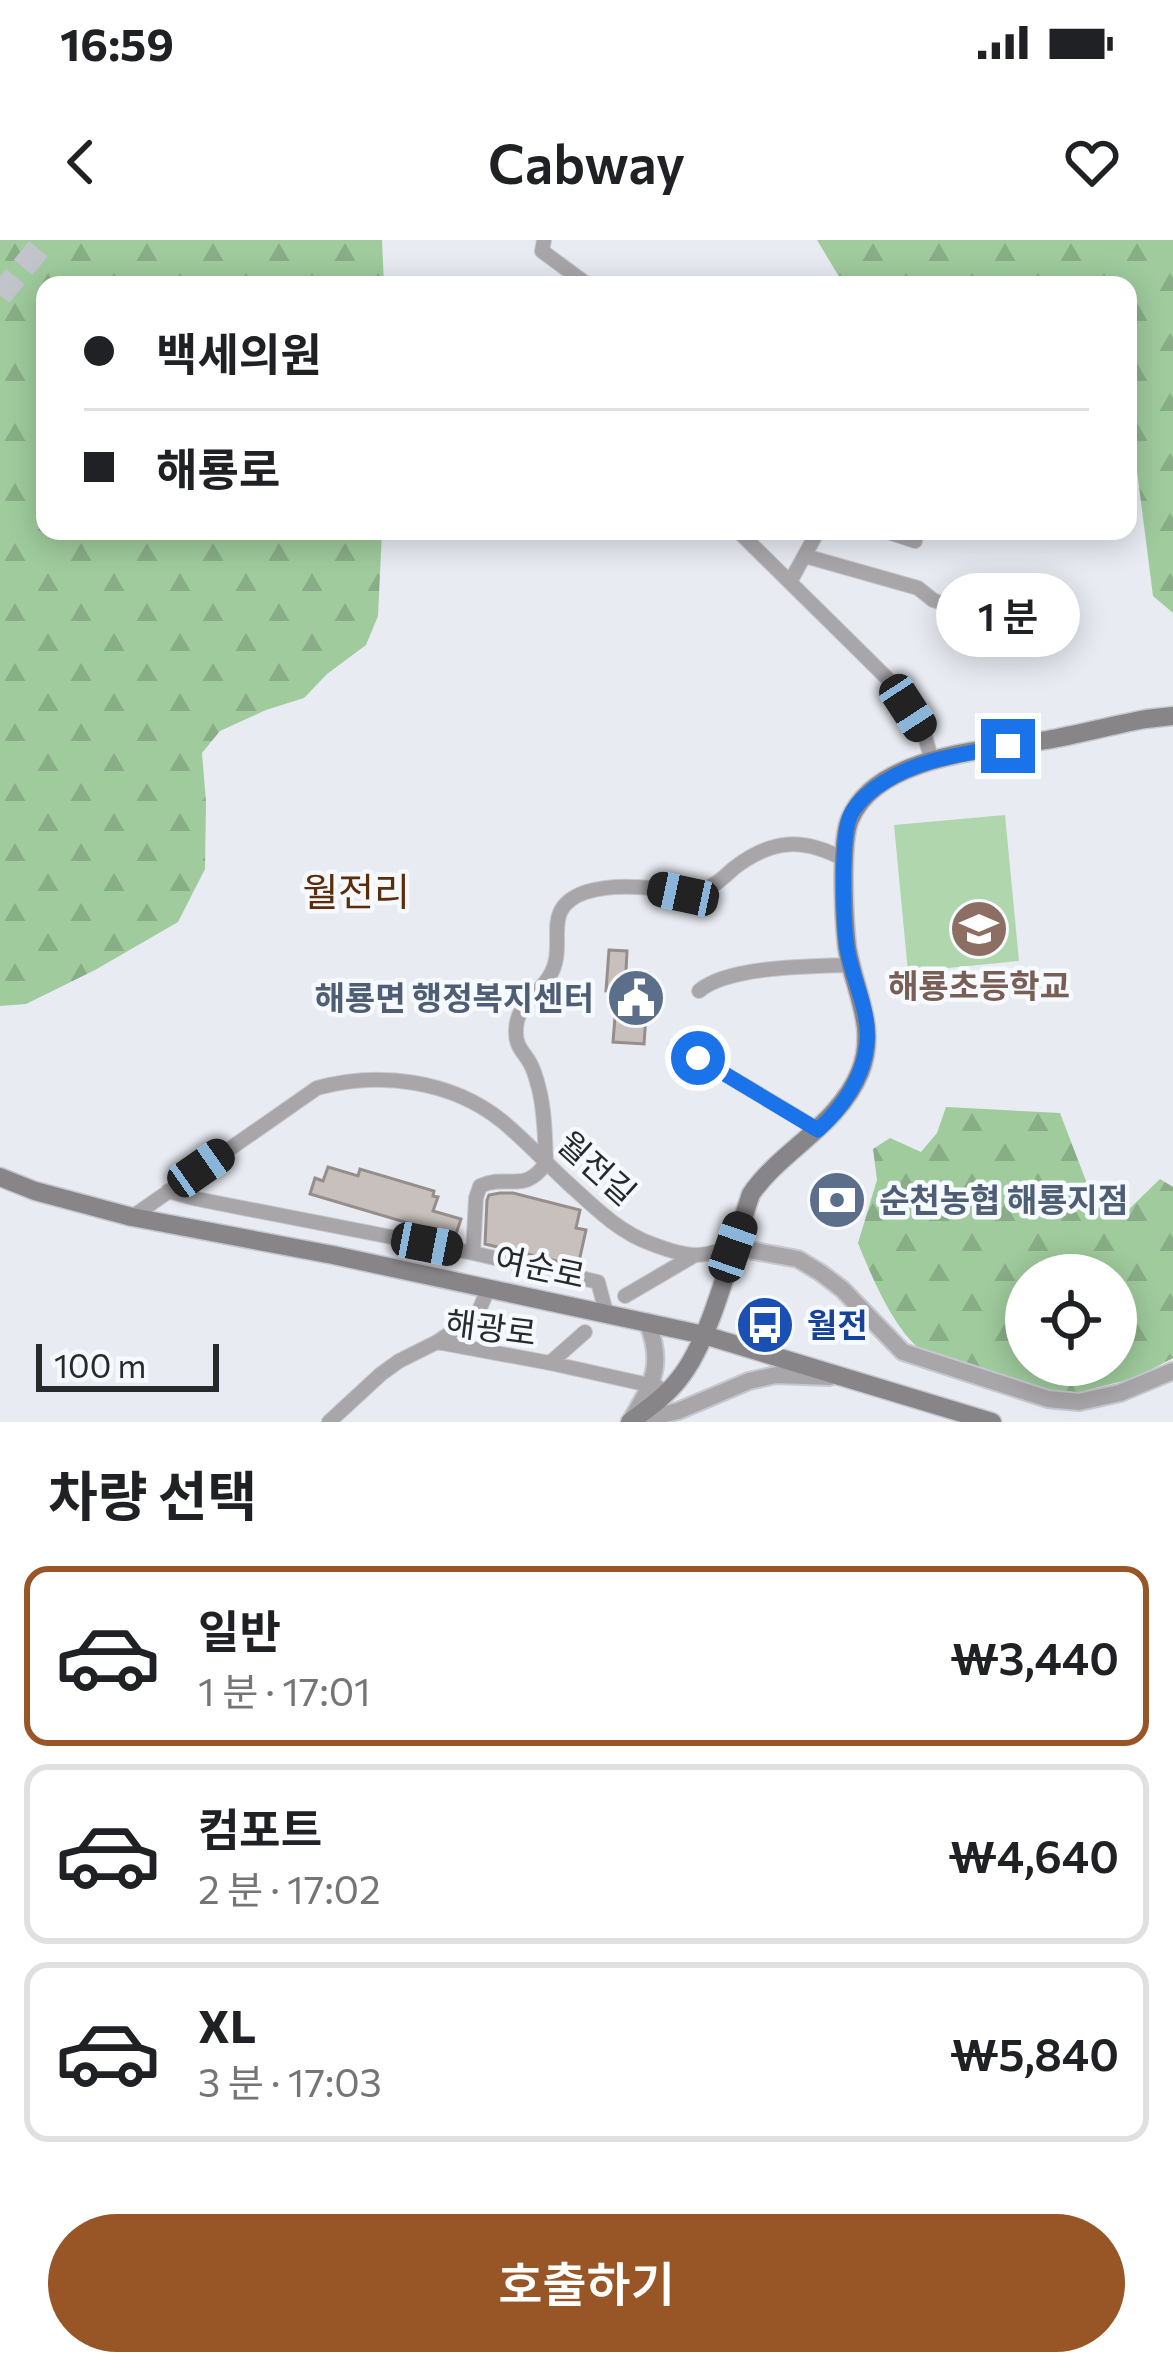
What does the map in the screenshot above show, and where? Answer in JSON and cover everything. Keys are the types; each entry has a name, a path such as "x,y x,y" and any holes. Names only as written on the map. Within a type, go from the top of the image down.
{"main road":[{"path":"630,1422 660,1388 688,1366 704,1335 751,1194 847,1098 866,1056 867,1022 846,939 845,860 851,814 887,779 932,761 1173,716"},
{"name":"여순로","path":"0,1177 92,1208 704,1335 992,1422"},
{"path":"0,1193 92,1208"}],"street":[{"path":"544,240 542,251 576,276"},
{"path":"747,540 892,683 924,734 932,761"},
{"path":"790,582 813,540"},
{"path":"805,556 918,588 933,600 956,608"},
{"path":"473,1253 480,1186 491,1181 531,1180 546,1163 539,1090 515,1030 520,1009 553,972 556,922 563,905 581,894 609,887 683,894 711,888 770,847 805,843 845,860"},
{"path":"699,991 718,978 771,969 851,965"},
{"path":"675,1047 818,1130"},
{"name":"월전길","path":"132,1216 317,1088 360,1081 434,1085 500,1120 625,1232 695,1255 733,1247 798,1259 842,1289 903,1352 1048,1399 1079,1402 1172,1374"},
{"path":"168,1191 598,1282 606,1312"},
{"path":"626,1297 695,1255"},
{"path":"436,1342 477,1315 489,1287"},
{"path":"647,1322 658,1354 660,1388"},
{"path":"550,1363 585,1332"},
{"name":"해광로","path":"329,1422 381,1374 436,1342 660,1388"},
{"path":"630,1422 678,1411 749,1381 776,1375 845,1378"}],"green space":[{"path":"0,240 382,240 384,276 36,276 36,540 382,540 378,616 366,645 304,698 220,731 202,753 205,869 178,922 26,1004 0,1006"},
{"path":"817,240 1173,240 1173,613 1153,596 1137,471 1137,276 839,276"},
{"path":"1005,815 1019,961 908,972 894,825"},
{"path":"946,1107 1060,1113 1096,1207 1121,1217 1160,1179 1173,1187 1173,1358 1137,1377 1137,1254 1005,1254 1005,1378 920,1349 884,1300 858,1243 877,1180 873,1149 890,1138 921,1152 937,1133"},
{"path":"1030,1386 1103,1386 1079,1392 1054,1394"}],"building":[{"name":"해룡면 행정복지센터","path":"609,950 627,951 626,971 649,973 644,1044 613,1042 617,992 606,991"},
{"path":"328,1167 358,1176 360,1169 434,1191 433,1196 438,1197 433,1211 461,1219 455,1237 310,1194 315,1178 323,1181"},
{"path":"500,1193 580,1210 576,1228 586,1230 578,1266 485,1244 487,1200"}],"tunnel":[{"path":"0,295 46,240"}],"place":[{"name":"해룡초등학교","path":"979,929"},
{"name":"해룡면 행정복지센터","path":"636,998"},
{"name":"순천농협 해룡지점","path":"837,1200"},
{"name":"월전","path":"765,1325"}],"district":[{"name":"월전리","path":"356,892"}],"route":[{"path":"698,1058 818,1130 825,1123 847,1098 868,1040 846,939 844,857 851,814 872,790 908,769 1008,746"}]}
